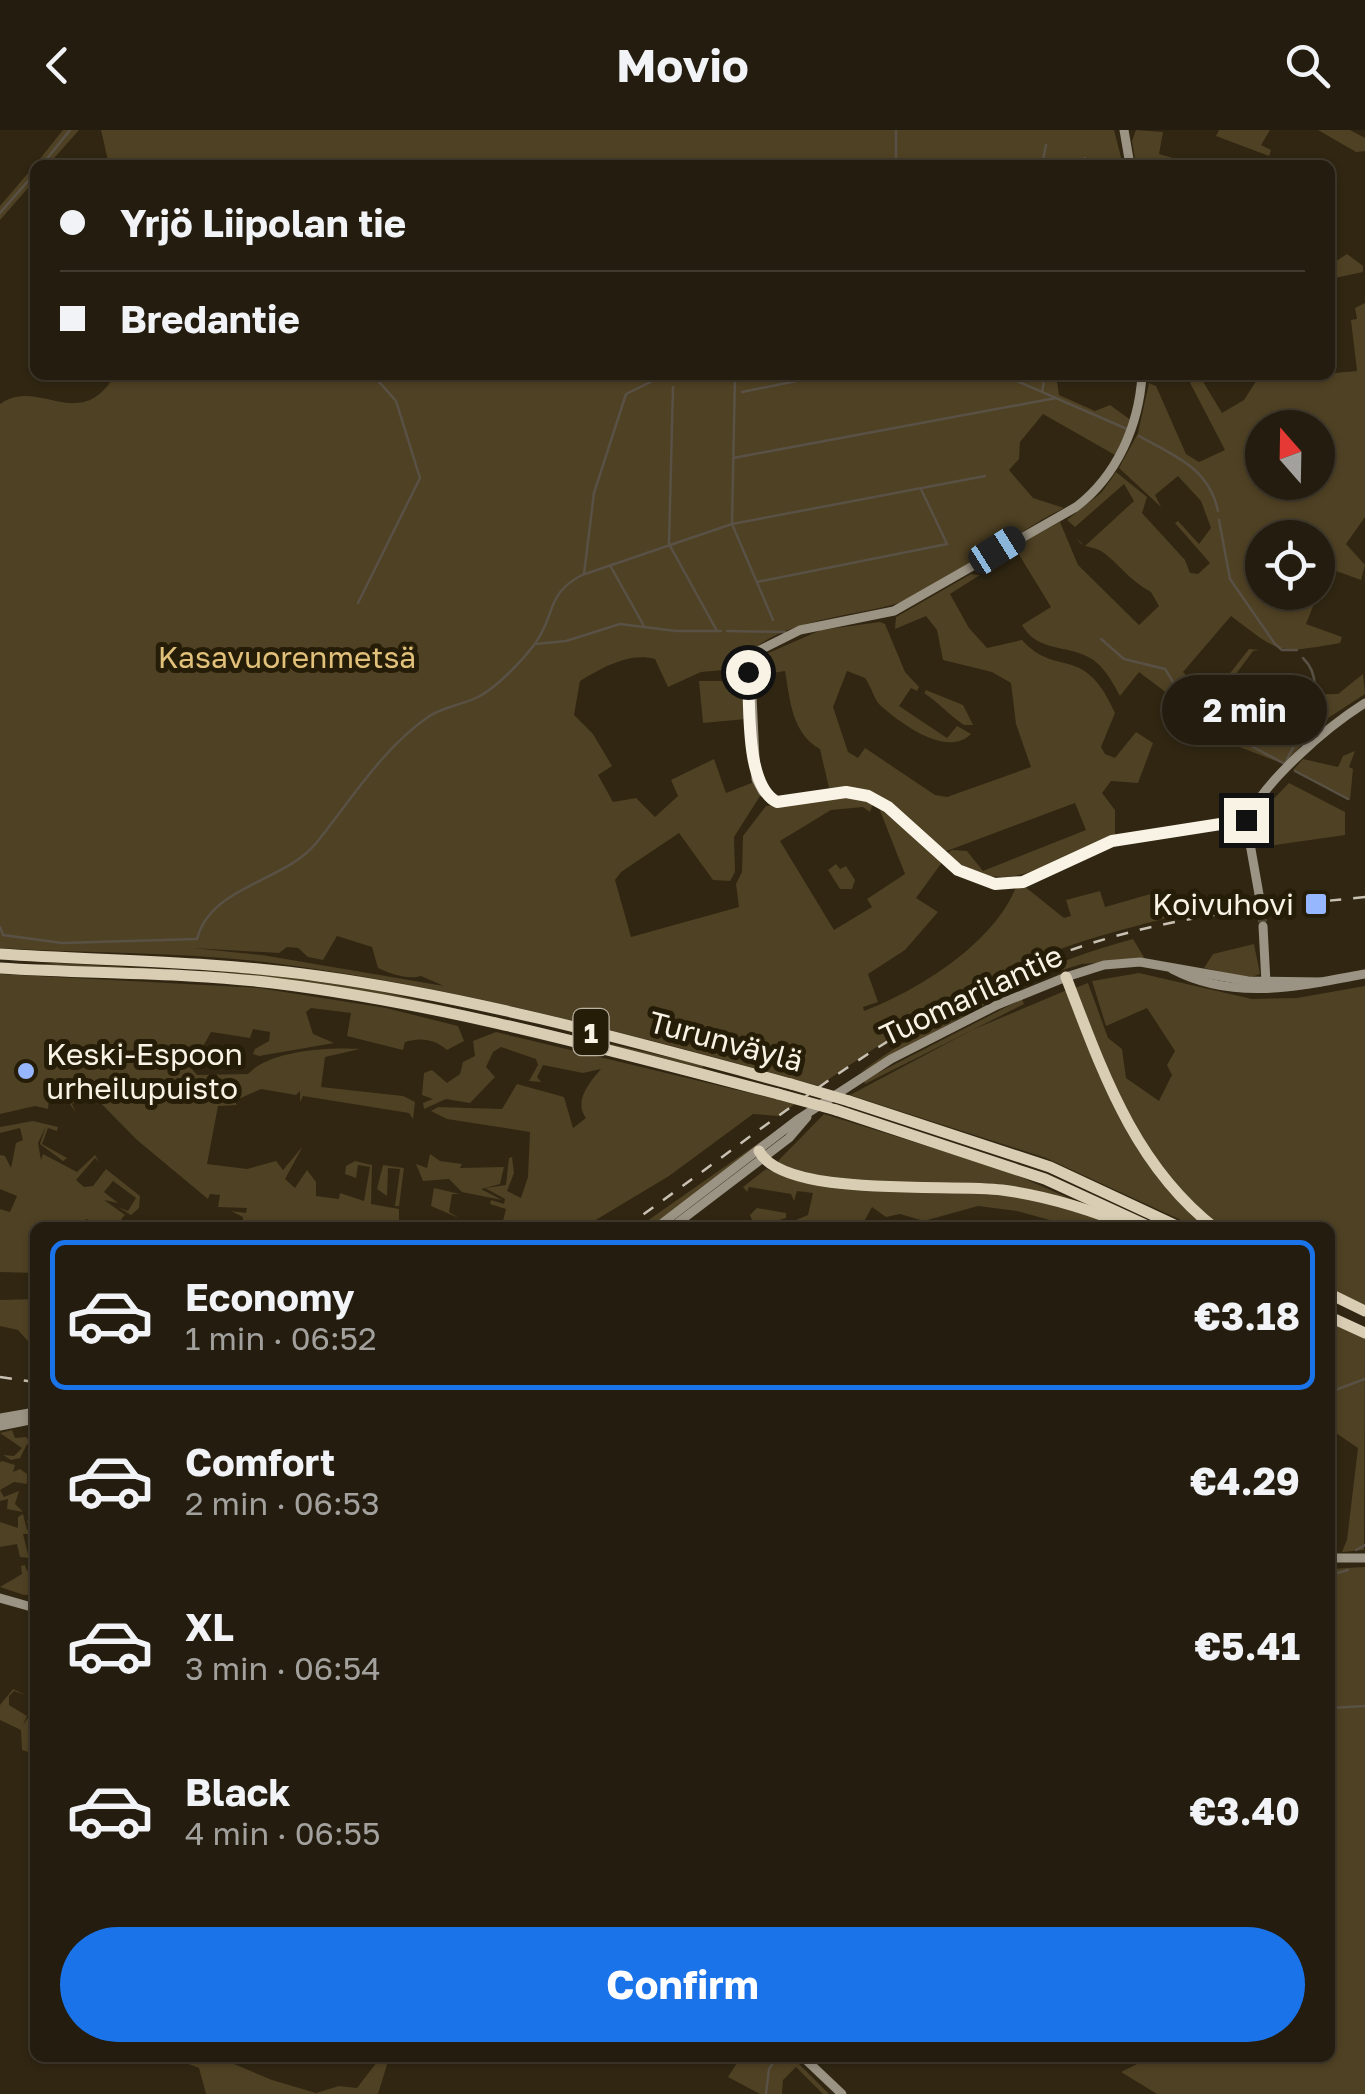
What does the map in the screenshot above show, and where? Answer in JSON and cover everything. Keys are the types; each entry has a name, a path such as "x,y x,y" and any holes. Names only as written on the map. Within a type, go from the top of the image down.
{"highway":[{"name":"Turunväylä","path":"0,954 218,964 322,976 548,1022 849,1100 1050,1167 1169,1222"},
{"name":"Turunväylä","path":"0,968 235,980 321,990 545,1035 836,1110 1014,1168 1138,1222"},
{"path":"1066,977 1134,1136 1172,1189 1208,1222"},
{"path":"761,1154 781,1170 831,1181 976,1187 1030,1194 1116,1222"},
{"path":"1335,1297 1365,1313"},
{"path":"1335,1304 1365,1313"},
{"path":"1335,1319 1365,1332"}],"street":[{"path":"1124,130 1129,160"},
{"path":"1142,380 1139,406 1128,438 1100,484 1076,507 894,611 800,630 748,658 756,778 770,798 785,802 846,792 868,796 888,807 958,870 1004,885 1032,878 1112,841 1246,820"},
{"path":"1260,900 1246,820 1256,803 1327,729 1365,703"},
{"path":"1263,926 1270,984"},
{"name":"Tuomarilantie","path":"678,1222 808,1114 935,1034 1066,977 1115,964 1270,984 1320,982 1365,974"},
{"name":"Tuomarilantie","path":"665,1222 761,1154"},
{"path":"0,1418 30,1415"},
{"path":"0,1426 30,1417"},
{"path":"1335,1558 1365,1558"},
{"path":"0,1598 30,1607"},
{"path":"808,2062 842,2094"}],"green space":[{"path":"63,130 79,130 52,160 39,160"},
{"path":"101,130 1114,130 1122,160 108,160"},
{"path":"1136,130 1163,132 1159,154 1180,160 1135,160 1132,141"},
{"path":"1219,130 1270,130 1261,145 1271,150 1269,156 1216,136"},
{"path":"1318,130 1350,130 1365,138 1365,151 1356,152"},
{"path":"30,171 30,186 0,220 0,206"},
{"path":"1347,254 1363,266 1363,272 1335,278 1335,262"},
{"path":"1365,303 1365,517 1346,544 1365,565 1361,580 1335,571 1335,520 1245,520 1245,610 1312,610 1306,624 1342,637 1340,643 1281,648 1231,616 1183,672 1206,697 1213,695 1249,649 1259,650 1253,651 1215,702 1263,722 1268,700 1274,695 1338,694 1363,674 1365,694 1325,720 1284,764 1237,746 1139,672 1120,696 1096,662 1041,643 1022,625 1051,607 1018,553 989,572 988,568 1015,546 1060,522 1078,565 1139,625 1159,606 1151,592 1104,553 1086,546 1134,501 1124,484 1075,527 1067,520 1102,492 1116,472 1147,497 1142,513 1185,560 1190,573 1198,574 1210,563 1175,523 1178,521 1199,544 1211,528 1201,501 1178,476 1155,495 1161,507 1119,468 1138,433 1149,383 1156,386 1186,454 1199,462 1225,450 1189,380 1202,380 1222,413 1244,400 1257,380 1335,380 1335,373 1357,371 1351,320 1357,319 1355,308"},
{"name":"Kasavuorenmetsä","path":"111,380 1057,380 1059,395 1095,411 1110,405 1132,421 1115,455 1043,414 1020,442 1019,459 1009,470 1033,498 1064,508 958,574 892,605 785,631 751,653 742,668 732,669 726,658 724,670 701,672 668,687 655,659 626,659 580,681 574,715 593,734 612,766 598,775 613,802 636,798 655,817 678,796 671,780 714,759 726,793 754,782 760,796 734,837 735,872 730,881 713,880 679,833 621,872 615,880 631,937 739,907 736,884 742,872 743,836 766,806 851,795 874,801 870,812 863,807 831,810 780,841 834,930 872,907 867,899 905,874 879,808 943,861 916,898 938,912 905,950 868,974 878,1002 863,1007 864,1011 908,991 973,945 991,927 1016,887 1024,886 1064,918 1071,916 1066,900 1100,891 1105,907 1154,893 1170,917 1070,946 1008,971 925,1016 819,1086 552,1016 348,974 210,957 0,948 0,404 29,396 73,403 87,401","holes":["337,936 372,947 378,968 405,977 421,976 444,986 262,955 193,948 279,953 287,947 298,948 308,957 323,960"]},
{"path":"971,574 980,575 950,594 969,628 987,648 1022,640 1047,658 1070,664 1092,677 1115,713 1101,747 1105,754 1115,758 1136,732 1153,743 1138,783 1111,781 1102,793 1115,810 1115,835 1030,872 1011,876 990,876 969,869 946,854 952,850 967,851 983,871 1086,830 1075,803 944,852 906,816 879,798 848,788 829,788 820,749 803,735 794,715 785,671 754,676 757,658 821,630 880,622 885,624 905,672 919,687 917,691 911,688 899,706 947,738 957,726 971,734 950,742 924,736 880,705 865,678 847,671 833,707 848,752 858,758 865,748 935,795 947,797 1031,767 1016,724 1011,683 992,672 943,660 937,630 926,616 895,629 896,617"},
{"path":"699,681 740,681 746,719 703,723"},
{"path":"926,690 963,705 973,725 958,721 924,693"},
{"path":"1355,751 1349,767 1353,769 1350,800 1293,770 1303,759 1338,767 1343,756"},
{"path":"1289,783 1345,812 1345,835 1262,847 1257,816"},
{"path":"836,864 840,869 846,866 855,880 852,889 840,889 828,870"},
{"path":"1133,939 1145,959 1082,964 1030,980 859,1073 923,1030 990,993 1060,963"},
{"path":"1254,944 1260,974 1249,978 1204,968 1213,954"},
{"path":"35,965 276,975 379,991 703,1065 703,1068 530,1026 327,985"},
{"path":"1139,973 1252,999 1297,998 1365,986 1365,1307 1335,1292 1335,1222 1216,1222 1170,1177 1132,1119 1075,988 1088,983 1108,1038 1122,1049 1126,1078 1159,1101 1172,1075 1167,1065 1175,1051 1147,1008 1106,1026 1092,981"},
{"path":"0,974 259,988 386,1008 458,1026 464,1041 447,1050 422,1039 405,1042 403,1050 347,1036 351,1013 311,1008 306,1012 313,1034 334,1043 259,1056 253,1054 255,1049 269,1041 270,1032 253,1029 250,1038 211,1032 191,1068 197,1075 248,1074 285,1055 360,1049 325,1057 321,1087 403,1096 415,1102 413,1119 409,1113 303,1096 300,1102 300,1091 296,1095 261,1089 234,1101 237,1105 218,1106 207,1164 247,1169 276,1161 283,1170 303,1146 285,1179 295,1188 307,1170 316,1182 316,1196 339,1199 340,1193 364,1201 370,1167 358,1165 356,1178 345,1174 346,1166 355,1161 372,1165 371,1204 399,1209 399,1222 243,1222 243,1217 231,1211 246,1213 247,1208 218,1207 220,1195 210,1194 208,1199 137,1140 76,1078 71,1094 77,1082 86,1092 72,1104 76,1113 70,1104 72,1095 63,1101 66,1090 57,1082 50,1086 48,1109 35,1106 0,1114"},
{"path":"1067,990 1122,1121 1208,1222 1185,1222 1046,1158 850,1095 972,1030"},
{"path":"1022,999 1024,1004 865,1084 864,1080"},
{"path":"496,1032 795,1104 779,1116 753,1114 669,1176 592,1222 503,1222 506,1209 490,1204 491,1200 504,1204 505,1199 485,1188 506,1185 512,1157 514,1173 507,1191 521,1198 528,1177 530,1132 447,1119 431,1111 438,1107 502,1109 517,1084 564,1097 573,1128 586,1118 582,1098 601,1069 583,1073 543,1065 537,1077 541,1082 529,1081 538,1065 536,1059 501,1047 493,1052 486,1067 495,1077 470,1103 446,1099 424,1109 423,1103 433,1099 422,1095 424,1073 432,1070 447,1083 460,1074 463,1062 475,1056 473,1041"},
{"path":"824,1114 1007,1171 1101,1212 1068,1200 830,1178 775,1164"},
{"path":"33,1121 58,1127 57,1131 48,1128 42,1144 67,1158 63,1161 40,1144 46,1126 38,1143 41,1160 43,1154 77,1172 95,1155 99,1162 95,1158 76,1180 84,1187 93,1186 106,1169 140,1196 139,1208 131,1215 118,1207 128,1211 136,1198 113,1181 104,1192 118,1203 104,1200 125,1215 121,1219 125,1222 30,1222 30,1273 0,1272 0,1209 10,1212 17,1196 0,1189 0,1155 5,1156 11,1168 16,1143 23,1140 20,1128 0,1133 0,1127"},
{"path":"790,1121 659,1222 646,1222"},
{"path":"430,1154 440,1161 462,1164 460,1168 504,1167 500,1184 481,1189 502,1200 462,1192 449,1179 423,1181 416,1164 427,1168"},
{"path":"383,1165 404,1168 399,1206 395,1206 400,1169 388,1168 387,1196 377,1189"},
{"path":"766,1169 796,1178 993,1192 1053,1203 1108,1222 1057,1222 978,1206 924,1221 900,1214 886,1217 872,1207 864,1222 791,1222 808,1215 813,1193 797,1191 794,1201 791,1194 749,1187 747,1192 743,1187"},
{"path":"434,1188 460,1194 452,1194 449,1212 459,1218 431,1206"},
{"path":"757,1208 786,1213 786,1218 753,1222 750,1215"},
{"path":"30,1299 30,1343 18,1330 0,1326 0,1300"},
{"path":"1335,1325 1365,1338 1364,1550 1342,1552 1347,1540 1358,1448 1335,1432"},
{"path":"12,1430 15,1438 26,1437 30,1446 27,1444 20,1458 11,1460 3,1455 14,1456 22,1448 0,1433"},
{"path":"0,1462 15,1465 13,1472 20,1469 27,1474 27,1484 14,1482 0,1490"},
{"path":"0,1490 4,1497 19,1491 15,1504 23,1512 7,1509 8,1499 0,1501"},
{"path":"23,1514 30,1534 23,1534 29,1558 20,1557 17,1544 0,1547 0,1522 18,1528 18,1517"},
{"path":"21,1566 30,1570 30,1594 0,1587 22,1574"},
{"path":"1365,1567 1365,2094 1157,2094 1121,2072 1141,2062 1335,2062 1335,1569"},
{"path":"13,1689 26,1695 14,1691 9,1696 9,1705 27,1716 23,1725 30,1715 30,1753 22,1750 21,1730 0,1720 0,1705"},
{"path":"183,2062 229,2062 316,2093 339,2086 357,2088 377,2062 388,2062 378,2094 206,2094 199,2068"},
{"path":"737,2062 797,2062 829,2094 823,2094 796,2067 783,2080 782,2094 760,2094 728,2077"}],"waterway":[{"path":"46,160 70,130"},
{"path":"896,130 896,160"},
{"path":"1043,160 1046,145"},
{"path":"0,213 30,179"},
{"path":"358,603 420,478 396,401 377,380"},
{"path":"0,927 3,935 62,943 197,939 217,907 304,855 411,730 434,714 485,693 534,645 557,597 584,574 594,493 626,394 655,380"},
{"path":"735,380 732,524 773,620"},
{"path":"742,392 802,380"},
{"path":"1014,380 1127,429"},
{"path":"1042,392 1044,380"},
{"path":"673,387 669,544 717,631"},
{"path":"733,458 1056,398"},
{"path":"1139,436 1199,474 1218,511"},
{"path":"585,574 732,524 985,476"},
{"path":"757,582 947,544 921,489"},
{"path":"1219,520 1230,579 1275,644 1282,650 1297,650"},
{"path":"611,567 644,626"},
{"path":"536,644 566,641 620,624 676,631 721,631"},
{"path":"727,631 785,632"},
{"path":"1101,639 1124,659 1165,669 1183,698 1238,739 1285,764 1314,696 1315,682 1303,658"},
{"path":"1295,771 1348,799"},
{"path":"1335,1390 1365,1379"},
{"path":"1356,1550 1365,1545"},
{"path":"1335,1574 1348,1570"},
{"path":"1335,1708 1365,1706"},
{"path":"766,2094 773,2062"}],"tunnel":[{"path":"1260,900 1263,926"}],"railway":[{"path":"632,1222 840,1072 896,1036 1013,973 1074,949 1146,928 1254,909 1365,897"},
{"path":"0,1377 30,1381"}],"place":[{"name":"Koivuhovi","path":"1316,904"},
{"name":"Keski-Espoon urheilupuisto","path":"26,1071"}],"route":[{"path":"748,672 755,772 763,792 777,802 846,792 878,800 958,870 985,882 1023,882 1096,846 1122,839 1210,829 1246,820"}]}
